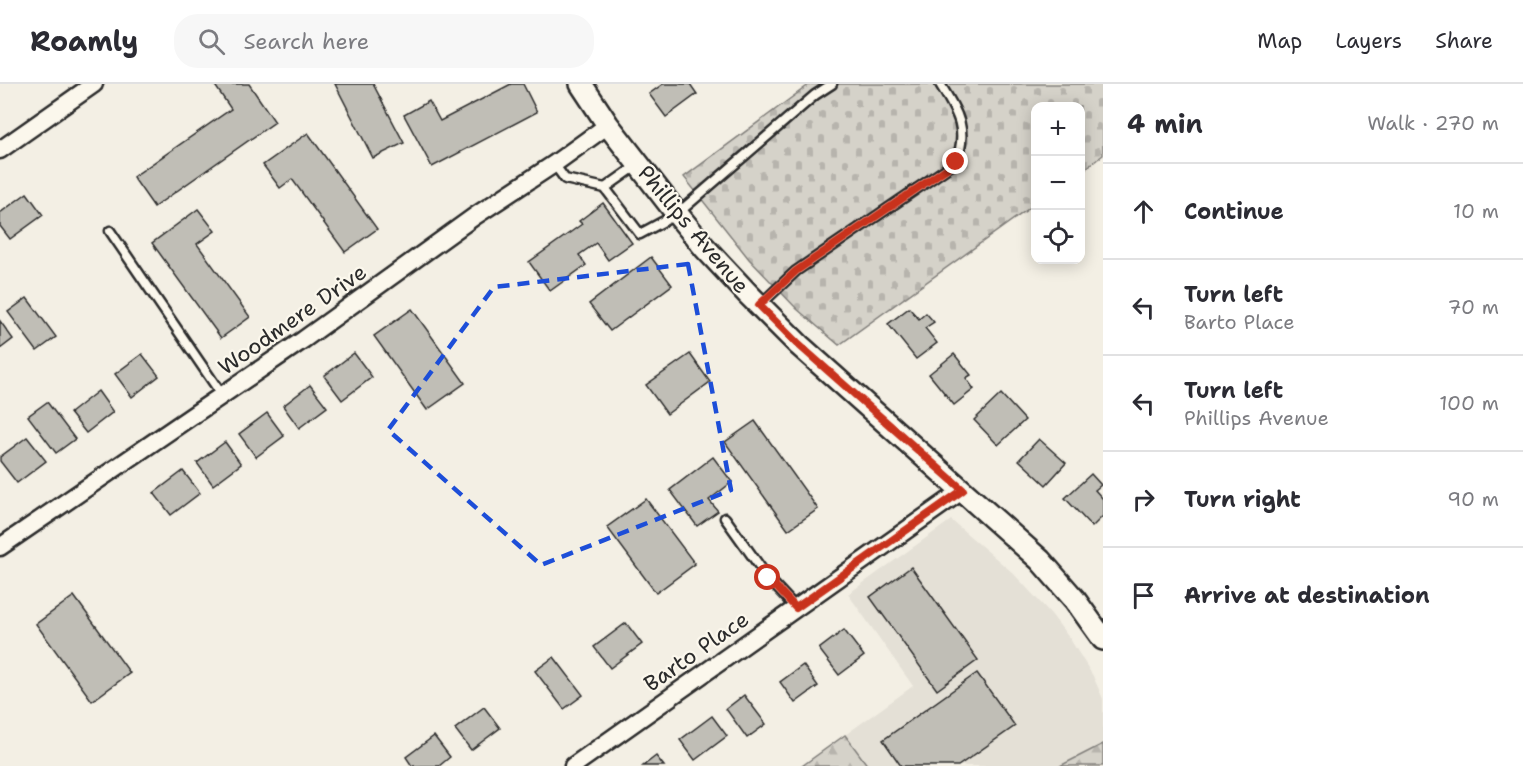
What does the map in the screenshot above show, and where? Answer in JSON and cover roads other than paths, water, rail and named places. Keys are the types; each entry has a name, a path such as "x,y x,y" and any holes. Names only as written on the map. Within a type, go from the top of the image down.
{"street":[{"path":"0,150 94,84"},
{"name":"Phillips Avenue","path":"581,84 609,125 677,214 717,261 799,345 963,490 1047,568 1076,600 1103,639"},
{"name":"Woodmere Drive","path":"0,547 609,125"},
{"name":"Barto Place","path":"573,766 963,490"}],"lane":[{"path":"554,164 565,179 605,188 640,234 677,214 792,114 832,84"},
{"path":"759,305 796,271 956,162 961,148 962,129 958,114 940,84"},
{"path":"605,188 639,164"},
{"path":"110,231 222,395"},
{"path":"726,518 768,578 796,608"}]}
